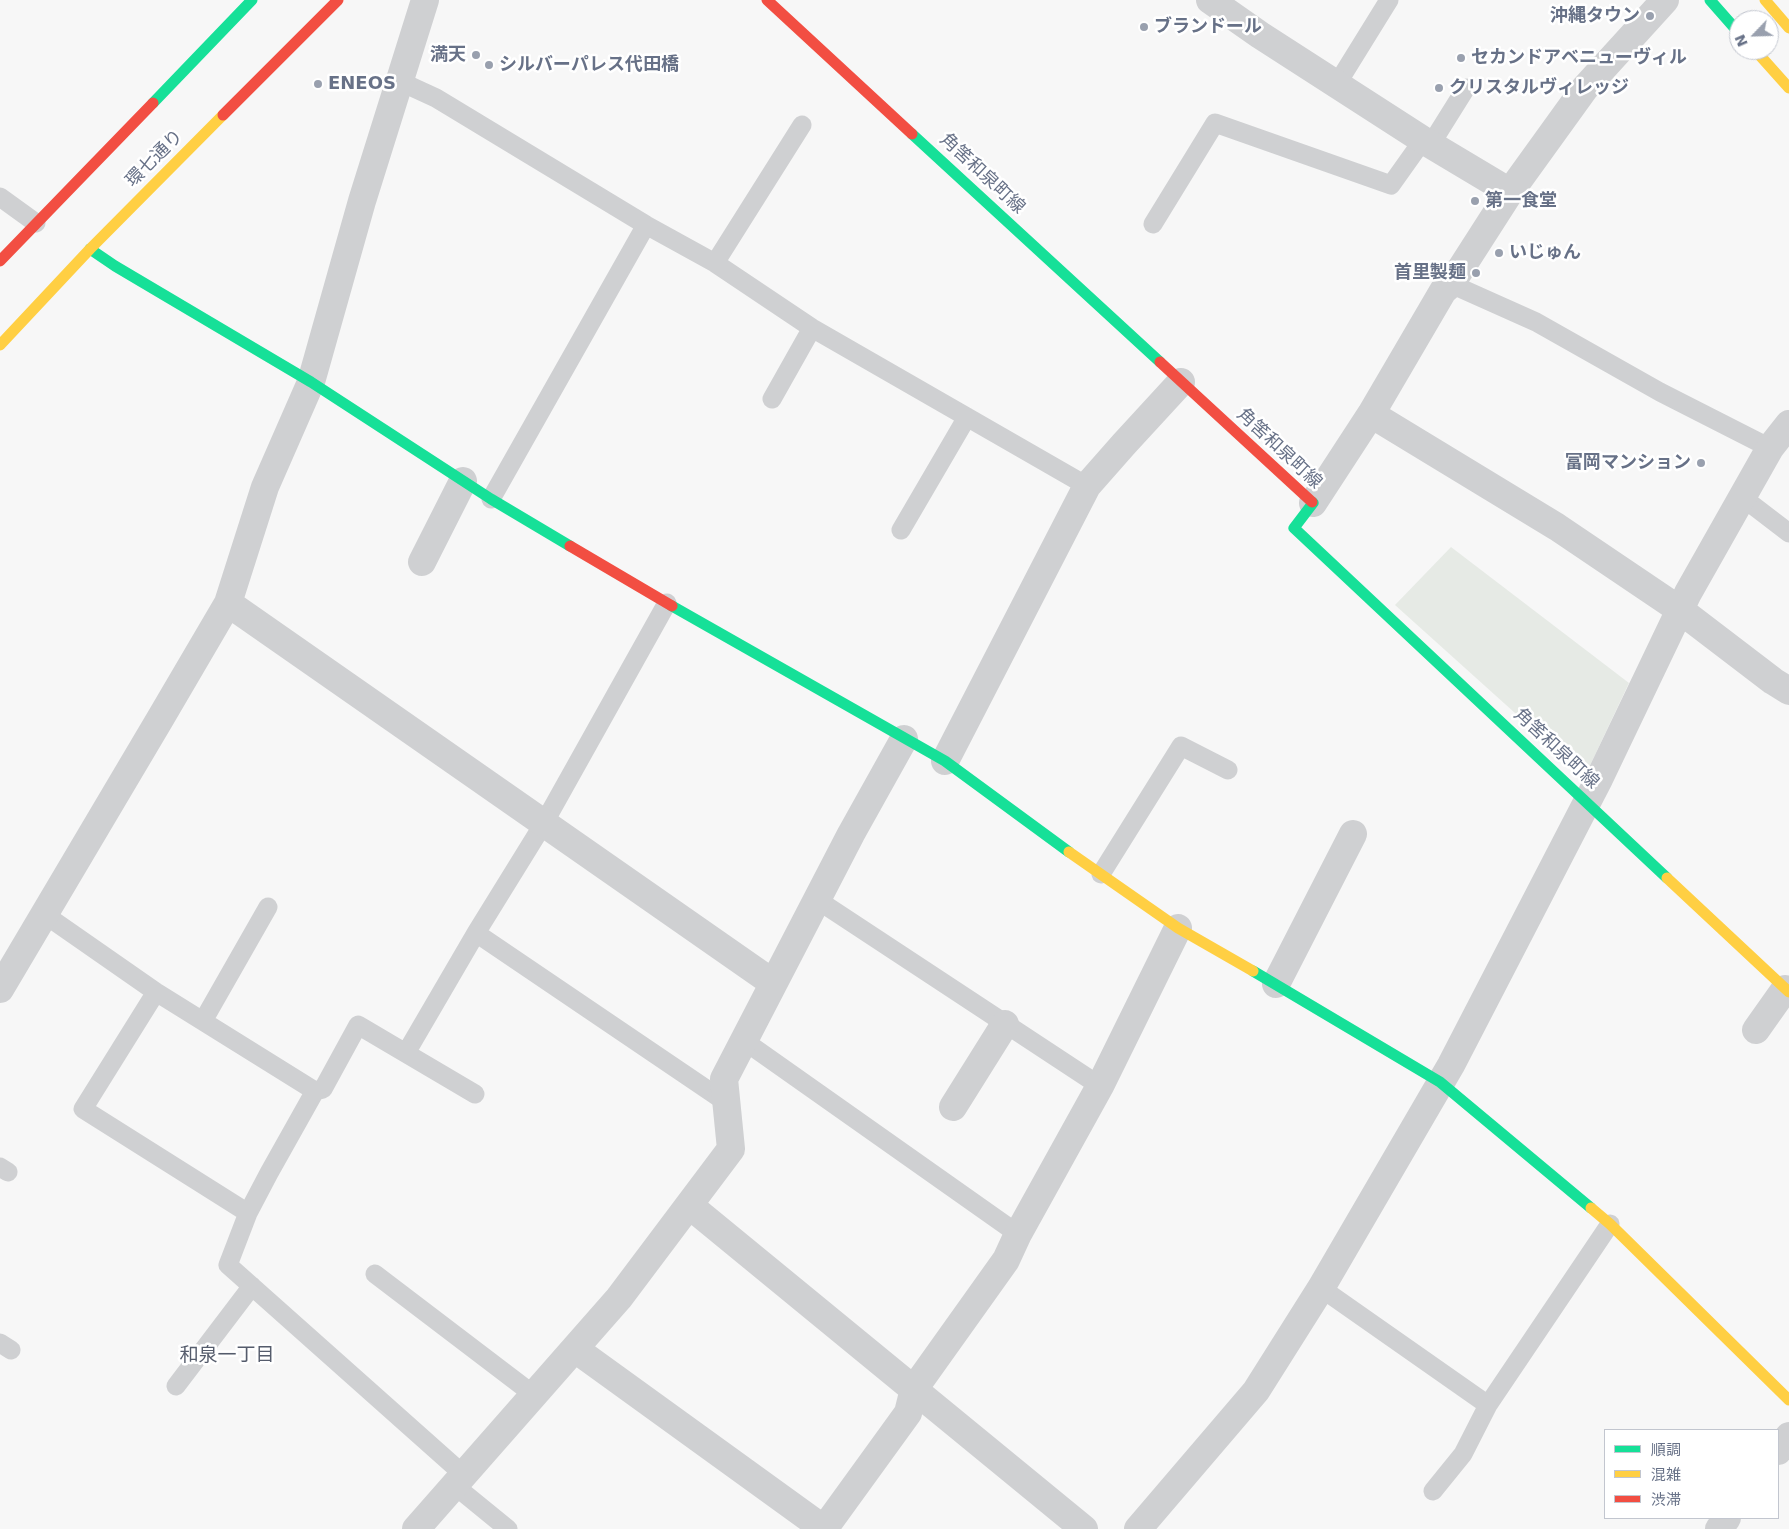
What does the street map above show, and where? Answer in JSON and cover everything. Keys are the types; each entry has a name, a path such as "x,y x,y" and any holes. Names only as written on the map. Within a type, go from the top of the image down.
{"main road":[{"path":"0,262 252,0"},
{"name":"環七通り","path":"0,345 90,249 338,0"},
{"name":"角筈和泉町線","path":"767,0 1313,503 1294,528 1787,990"},
{"path":"1710,0 1729,22"},
{"path":"1765,0 1789,28"},
{"path":"1764,60 1789,88"},
{"path":"90,249 115,266 311,382 491,499 667,603 945,761 1178,928 1440,1082 1610,1224 1789,1400"}],"street":[{"path":"0,989 228,603 265,487 311,382 362,201 425,0"},
{"path":"1210,0 1260,35 1427,142 1510,192"},
{"path":"1313,503 1371,414 1443,291 1451,284 1510,192 1585,88 1665,0"},
{"path":"945,761 1088,486 1182,382"},
{"path":"1371,414 1557,527 1680,610 1773,681 1789,691"},
{"path":"1138,1529 1256,1391 1321,1288 1451,1064 1600,779 1680,610 1770,448 1789,424"},
{"path":"422,562 463,481"},
{"path":"228,603 773,983"},
{"path":"416,1529 619,1298 731,1149 724,1079 816,899 904,739"},
{"path":"1276,984 1353,834"},
{"path":"575,1349 824,1529 908,1413 914,1389 1006,1260 1018,1234 1100,1086 1178,928"},
{"path":"1756,1030 1787,990"},
{"path":"953,1107 1005,1024"},
{"path":"689,1205 1084,1529"},
{"path":"1779,1450 1789,1436"}],"lane":[{"path":"1337,84 1389,0"},
{"path":"399,80 436,98 646,225 716,263 812,328 1088,486"},
{"path":"1153,224 1215,123 1391,185 1427,142 1466,88"},
{"path":"716,263 802,125"},
{"path":"0,197 36,223"},
{"path":"491,499 646,225"},
{"path":"1451,284 1536,322 1660,392 1770,448"},
{"path":"772,399 812,328"},
{"path":"901,530 967,417"},
{"path":"1742,497 1789,533"},
{"path":"406,1053 476,933 544,823 667,603"},
{"path":"1102,874 1182,746 1228,770"},
{"path":"816,899 1100,1086"},
{"path":"203,1021 268,907"},
{"path":"44,914 156,992 315,1091 323,1090 358,1025 475,1094"},
{"path":"476,933 727,1103"},
{"path":"156,992 83,1109 248,1213"},
{"path":"744,1040 1018,1234"},
{"path":"315,1091 268,1173 248,1213 228,1265 459,1480 508,1529"},
{"path":"1433,1491 1463,1454 1488,1405 1610,1224"},
{"path":"375,1274 534,1395"},
{"path":"176,1386 252,1286"},
{"path":"1321,1288 1488,1405"}],"shaded area":[{"path":"1451,547 1629,683 1585,776 1395,605"}],"traffic: fast":[{"path":"153,103 252,0"},
{"path":"1710,0 1729,22"},
{"path":"912,134 1160,362"},
{"path":"90,249 115,266 311,382 491,499 570,546"},
{"path":"1312,502 1294,528 1667,878"},
{"path":"672,606 945,761 1069,852"},
{"path":"1253,971 1440,1082 1591,1208"}],"traffic: slow":[{"path":"1765,0 1789,28"},
{"path":"1764,60 1789,88"},
{"path":"0,345 90,249 223,115"},
{"path":"1069,852 1178,928 1253,971"},
{"path":"1667,878 1789,992"},
{"path":"1591,1208 1610,1224 1789,1400"}],"traffic: jam":[{"path":"223,115 338,0"},
{"path":"767,0 912,134"},
{"path":"0,261 153,103"},
{"path":"1160,362 1312,502"},
{"path":"570,546 672,606"}],"place":[{"name":"沖縄タウン","path":"1650,16"},
{"name":"ブランドール","path":"1144,27"},
{"name":"満天","path":"476,55"},
{"name":"セカンドアベニューヴィル","path":"1461,58"},
{"name":"シルバーパレス代田橋","path":"489,65"},
{"name":"ENEOS","path":"318,84"},
{"name":"クリスタルヴィレッジ","path":"1439,88"},
{"name":"第一食堂","path":"1475,201"},
{"name":"いじゅん","path":"1499,253"},
{"name":"首里製麺","path":"1476,273"},
{"name":"富岡マンション","path":"1701,463"}],"district":[{"name":"和泉一丁目","path":"227,1356"}]}
